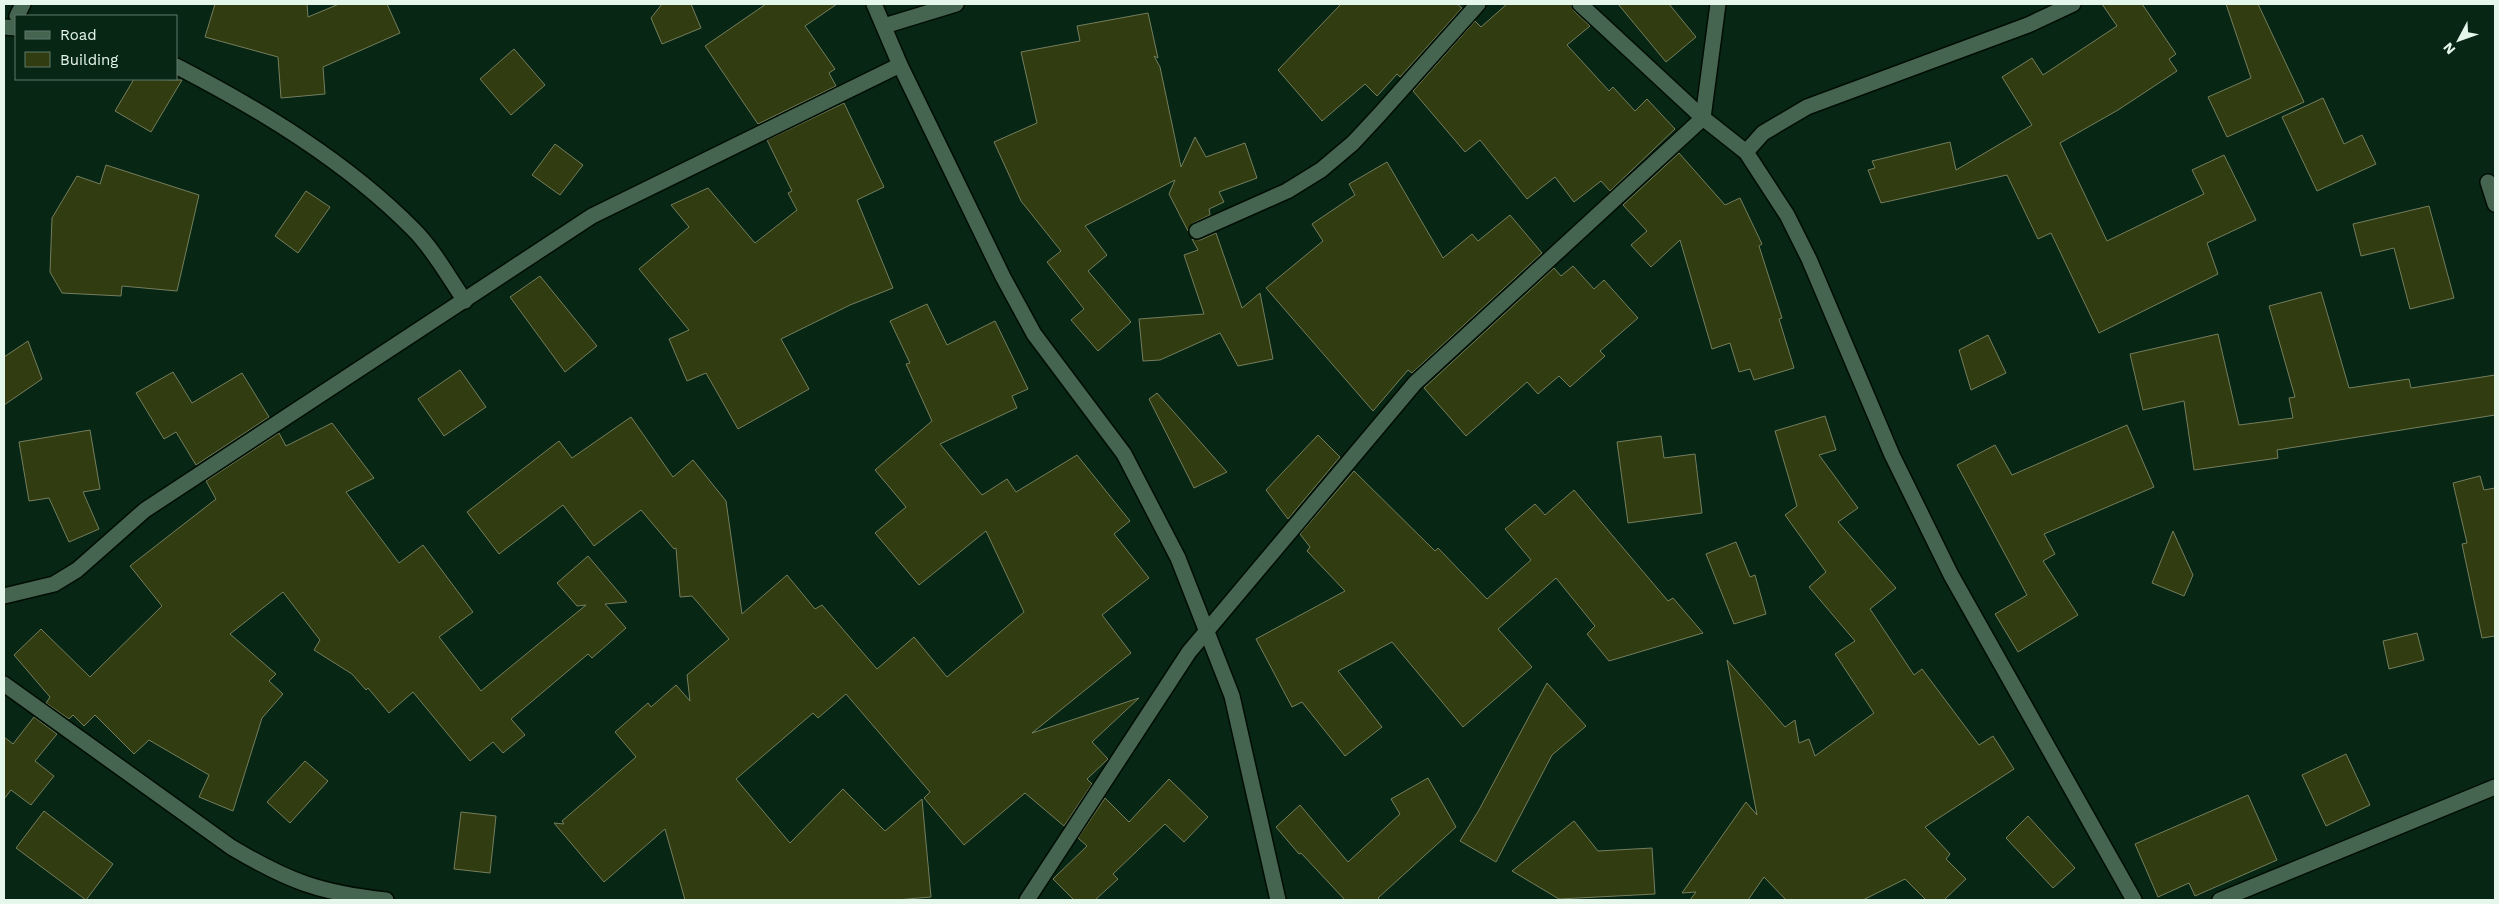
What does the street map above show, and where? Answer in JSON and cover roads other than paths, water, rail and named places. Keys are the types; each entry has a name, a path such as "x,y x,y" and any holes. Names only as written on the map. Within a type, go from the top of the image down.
{"street":[{"path":"874,4 900,65 1003,277 1034,334 1124,454 1178,558 1232,696 1278,900"},
{"path":"884,26 956,4"},
{"path":"1197,230 1287,191 1321,170 1353,143 1478,4"},
{"path":"1580,4 1703,118 1746,152 1787,215 1809,258 1892,455 1951,575 2134,900"},
{"path":"1027,900 1180,664 1422,376 1703,118 1718,4"},
{"path":"1746,152 1763,132 1807,107 2028,25 2073,4"},
{"path":"4,596 54,584 77,570 145,510 608,207 900,65"},
{"path":"178,67 261,113 331,160 377,195 416,231 465,301"},
{"path":"2488,182 2495,204"},
{"path":"4,684 231,847 263,866 288,879 331,893 386,900"},
{"path":"2220,900 2495,787"}]}
